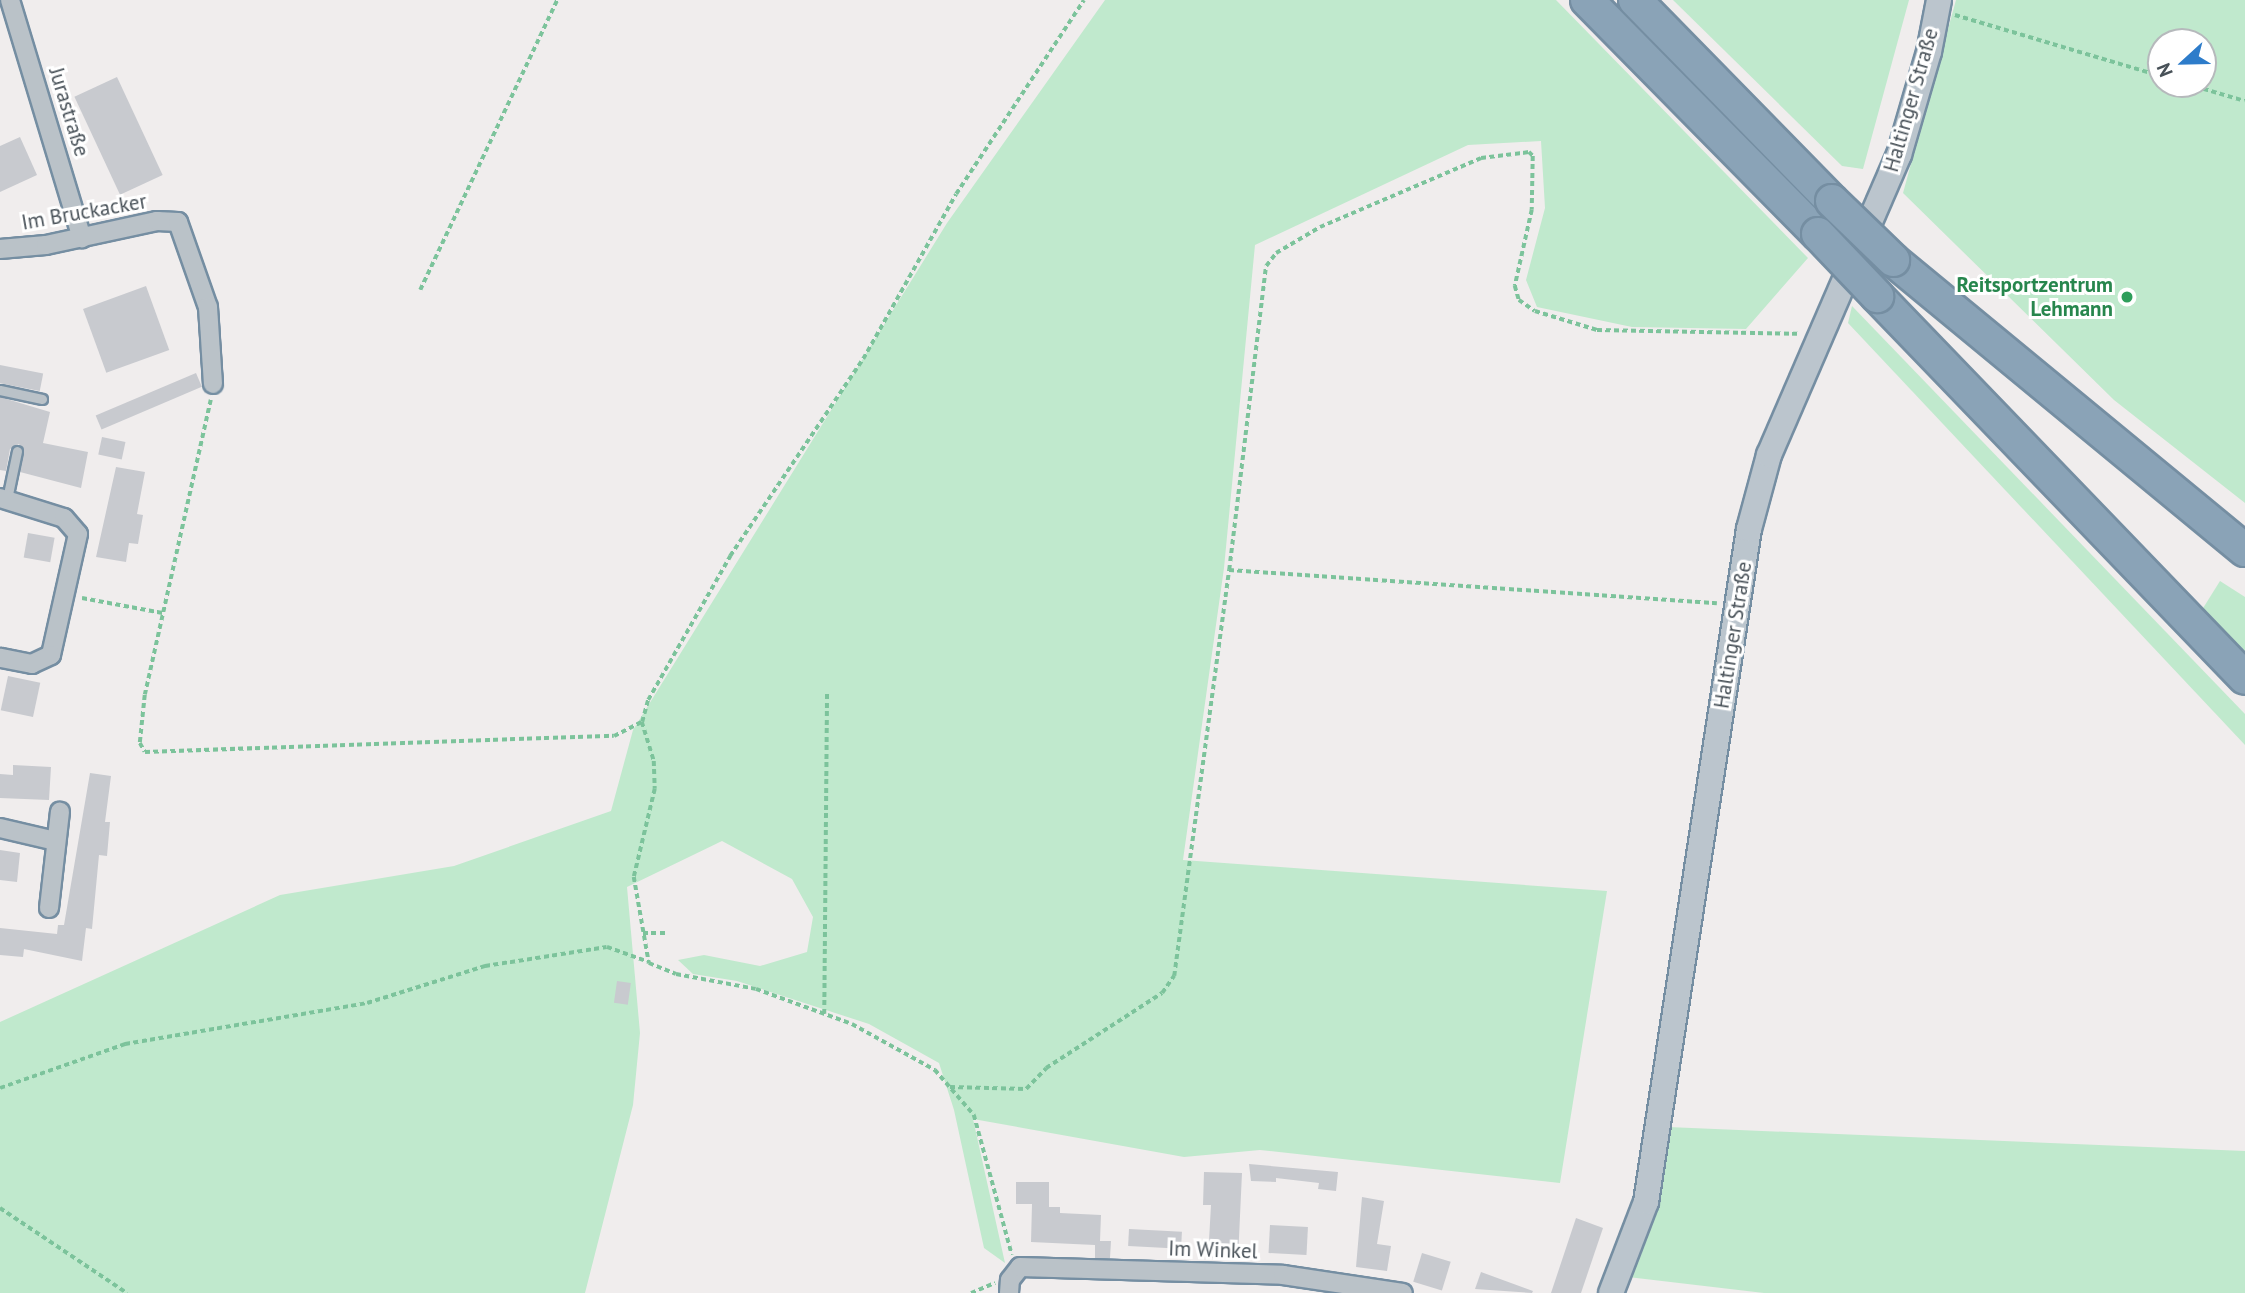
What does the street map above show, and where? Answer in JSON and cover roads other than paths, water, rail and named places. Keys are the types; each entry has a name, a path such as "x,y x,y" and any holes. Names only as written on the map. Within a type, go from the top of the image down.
{"highway":[{"path":"1587,0 1818,234 2245,678"},
{"path":"1635,0 1893,260 2245,550"}],"street":[{"name":"Jurastraße","path":"10,0 82,238"},
{"name":"Haltinger Straße","path":"1611,1293 1646,1202 1749,529 1769,454 1818,336 1899,155 1938,5"},
{"name":"Im Bruckacker","path":"0,249 82,238 158,221 178,222 208,307 213,384"},
{"path":"0,659 32,664 51,655 78,534 64,518 4,499"},
{"path":"49,908 60,812"},
{"path":"0,828 56,841"},
{"name":"Im Winkel","path":"1013,1280 1283,1275 1403,1293"}],"lane":[{"path":"0,390 42,399"},
{"path":"4,499 17,451"}],"place":[{"name":"Reitsportzentrum Lehmann","path":"2127,297"}]}
